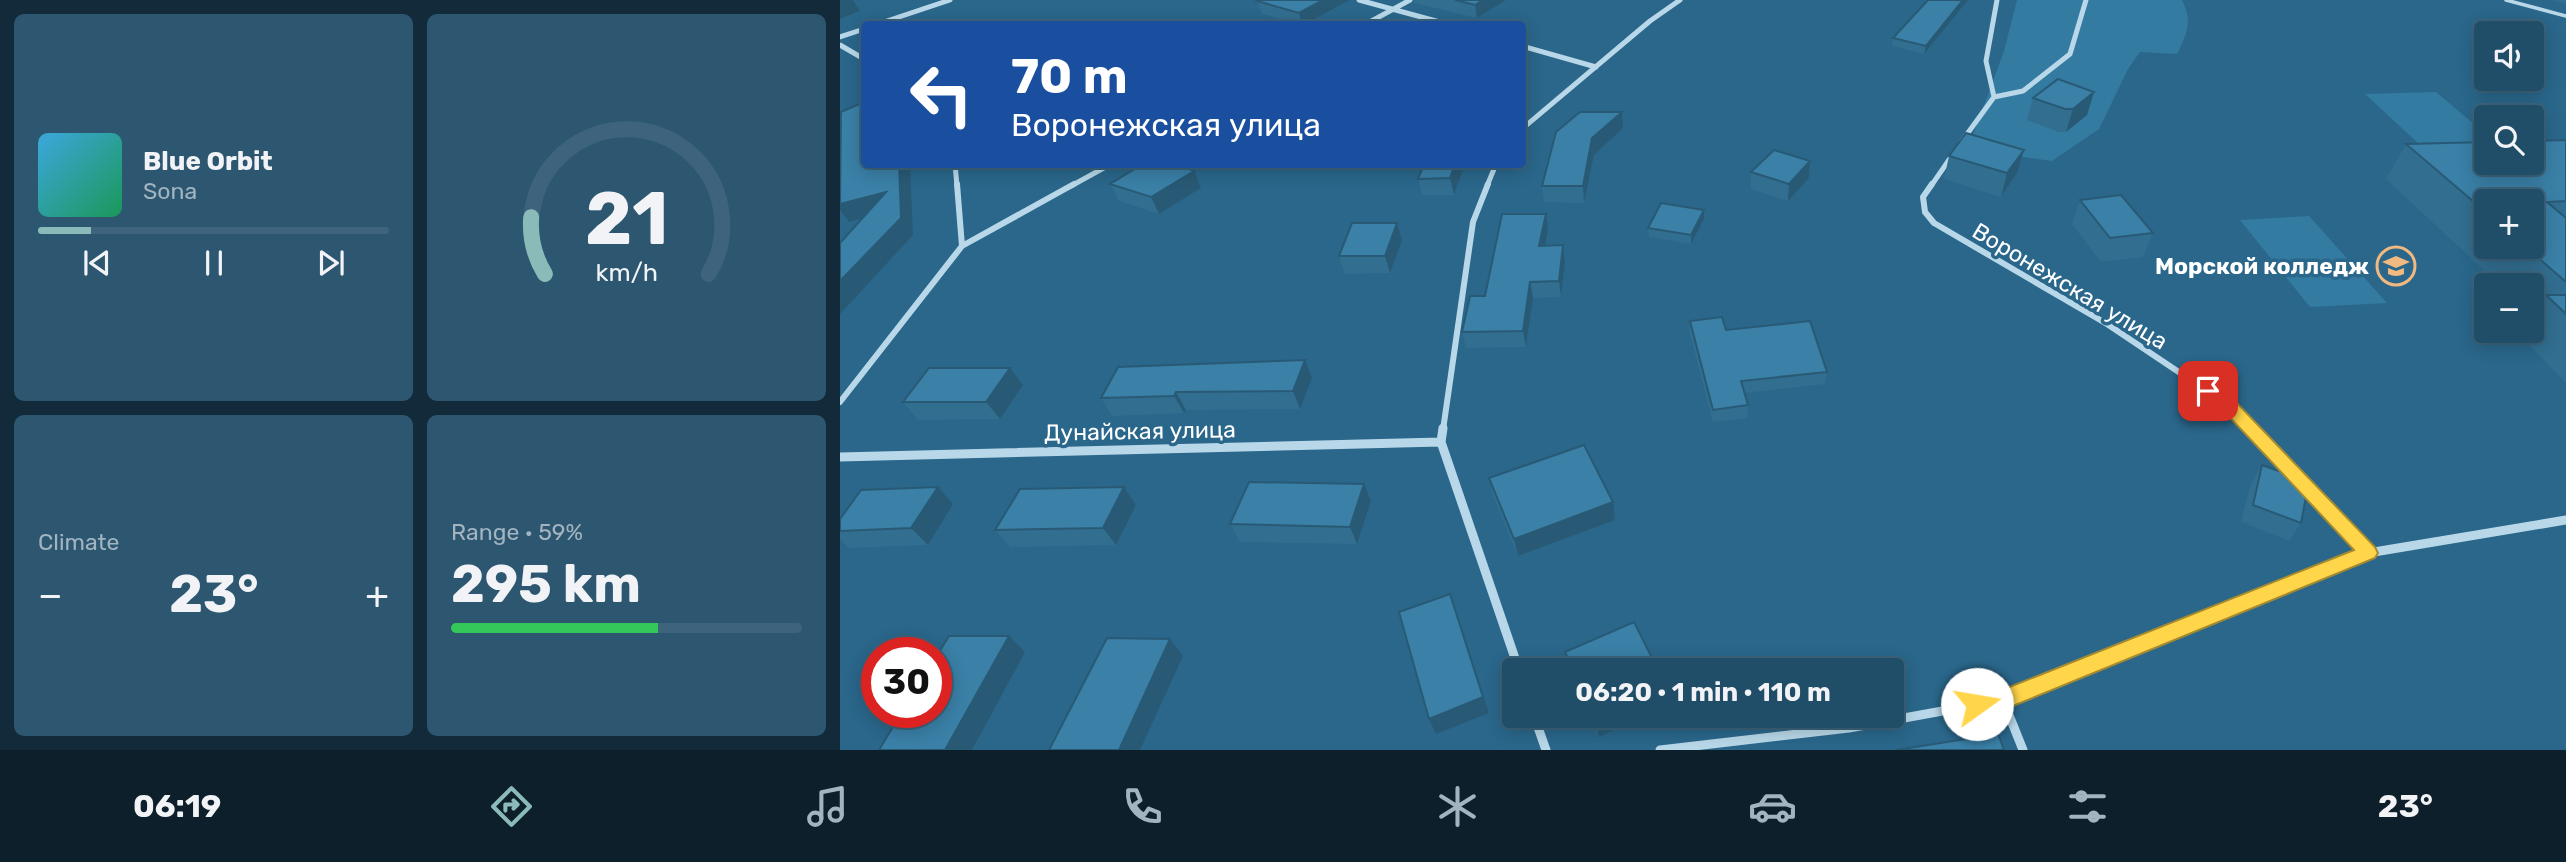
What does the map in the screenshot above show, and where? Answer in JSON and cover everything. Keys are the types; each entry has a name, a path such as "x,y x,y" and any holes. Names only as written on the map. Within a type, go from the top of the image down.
{"street":[{"path":"886,21 950,0"},
{"path":"1359,0 1436,21"},
{"path":"1371,21 1410,0"},
{"path":"1526,126 1650,21 1680,0"},
{"path":"1997,0 1986,61 1994,97 2023,91 2070,54 2086,0"},
{"path":"840,37 861,30"},
{"path":"840,45 861,57"},
{"path":"1526,47 1596,67"},
{"name":"Воронежская улица","path":"1994,97 1923,197 1925,212 1934,223 2106,324 2228,405 2368,553"},
{"path":"955,168 962,246"},
{"path":"840,402 962,246 1104,168"},
{"path":"1494,168 1472,222 1441,442 1515,658"},
{"name":"Дунайская улица","path":"840,457 1441,442"},
{"path":"2368,553 2566,520"},
{"path":"1660,750 1849,728 2003,700 2023,750"},
{"path":"1538,728 1546,750"}],"lane":[{"path":"2506,0 2566,16"},
{"path":"2003,700 2368,553"}],"shaded area":[{"path":"2017,0 2182,0 2188,21 2184,40 2177,54 2140,52 2128,69 2099,129 2052,161 1989,152 1969,146 2004,51"},
{"path":"2436,92 2474,124 2474,154 2431,155 2365,94"},
{"path":"2309,216 2387,303 2310,307 2240,220"}],"building":[{"path":"1323,0 1299,13 1257,1"},
{"path":"1455,0 1483,0 1475,5"},
{"path":"1928,0 1963,0 1926,46 1893,38"},
{"path":"2058,79 2094,92 2073,109 2065,109 2033,98"},
{"path":"861,103 861,168 899,168 901,218 840,281 840,243 886,192 840,204 841,112"},
{"path":"1580,112 1622,112 1592,138 1583,186 1542,186 1556,132"},
{"path":"1966,133 2024,150 2007,173 1949,156"},
{"path":"2566,140 2566,201 2547,202 2566,218 2566,282 2540,259 2544,259 2544,189 2474,189 2474,202 2406,144 2474,142 2474,175 2544,175 2544,141"},
{"path":"1774,150 1810,161 1789,184 1751,172"},
{"path":"1136,168 1186,168 1194,171 1151,197 1110,184"},
{"path":"1422,168 1454,168 1450,178 1418,179"},
{"path":"2121,195 2153,233 2110,238 2080,200"},
{"path":"1661,203 1704,210 1691,235 1648,228"},
{"path":"1502,214 1546,214 1539,246 1563,245 1559,281 1530,282 1523,331 1462,332 1470,296 1485,296"},
{"path":"1352,223 1397,223 1385,256 1339,256"},
{"path":"2546,295 2566,295 2566,314"},
{"path":"1722,317 1726,330 1810,321 1827,372 1741,381 1748,405 1713,410 1690,321"},
{"path":"1305,360 1293,391 1176,392 1174,396 1101,398 1118,367"},
{"path":"929,368 1010,368 986,402 903,402"},
{"path":"1584,445 1613,502 1514,539 1489,478"},
{"path":"2262,465 2309,482 2301,523 2253,505"},
{"path":"1249,482 1364,484 1350,527 1230,524"},
{"path":"938,487 911,528 840,531 840,519 861,490"},
{"path":"1124,487 1103,528 995,530 1020,489"},
{"path":"1450,594 1483,697 1429,719 1399,612"},
{"path":"1634,622 1652,658 1568,658 1565,652"},
{"path":"1009,636 945,750 879,750 892,728 952,728 952,637 948,637"},
{"path":"1107,638 1170,639 1119,750 1049,750"},
{"path":"1998,734 2004,750 1896,750"}],"place":[{"name":"Морской колледж","path":"2396,266"}],"route":[{"path":"1977,704 2003,700 2368,553 2228,405 2208,391"}]}
